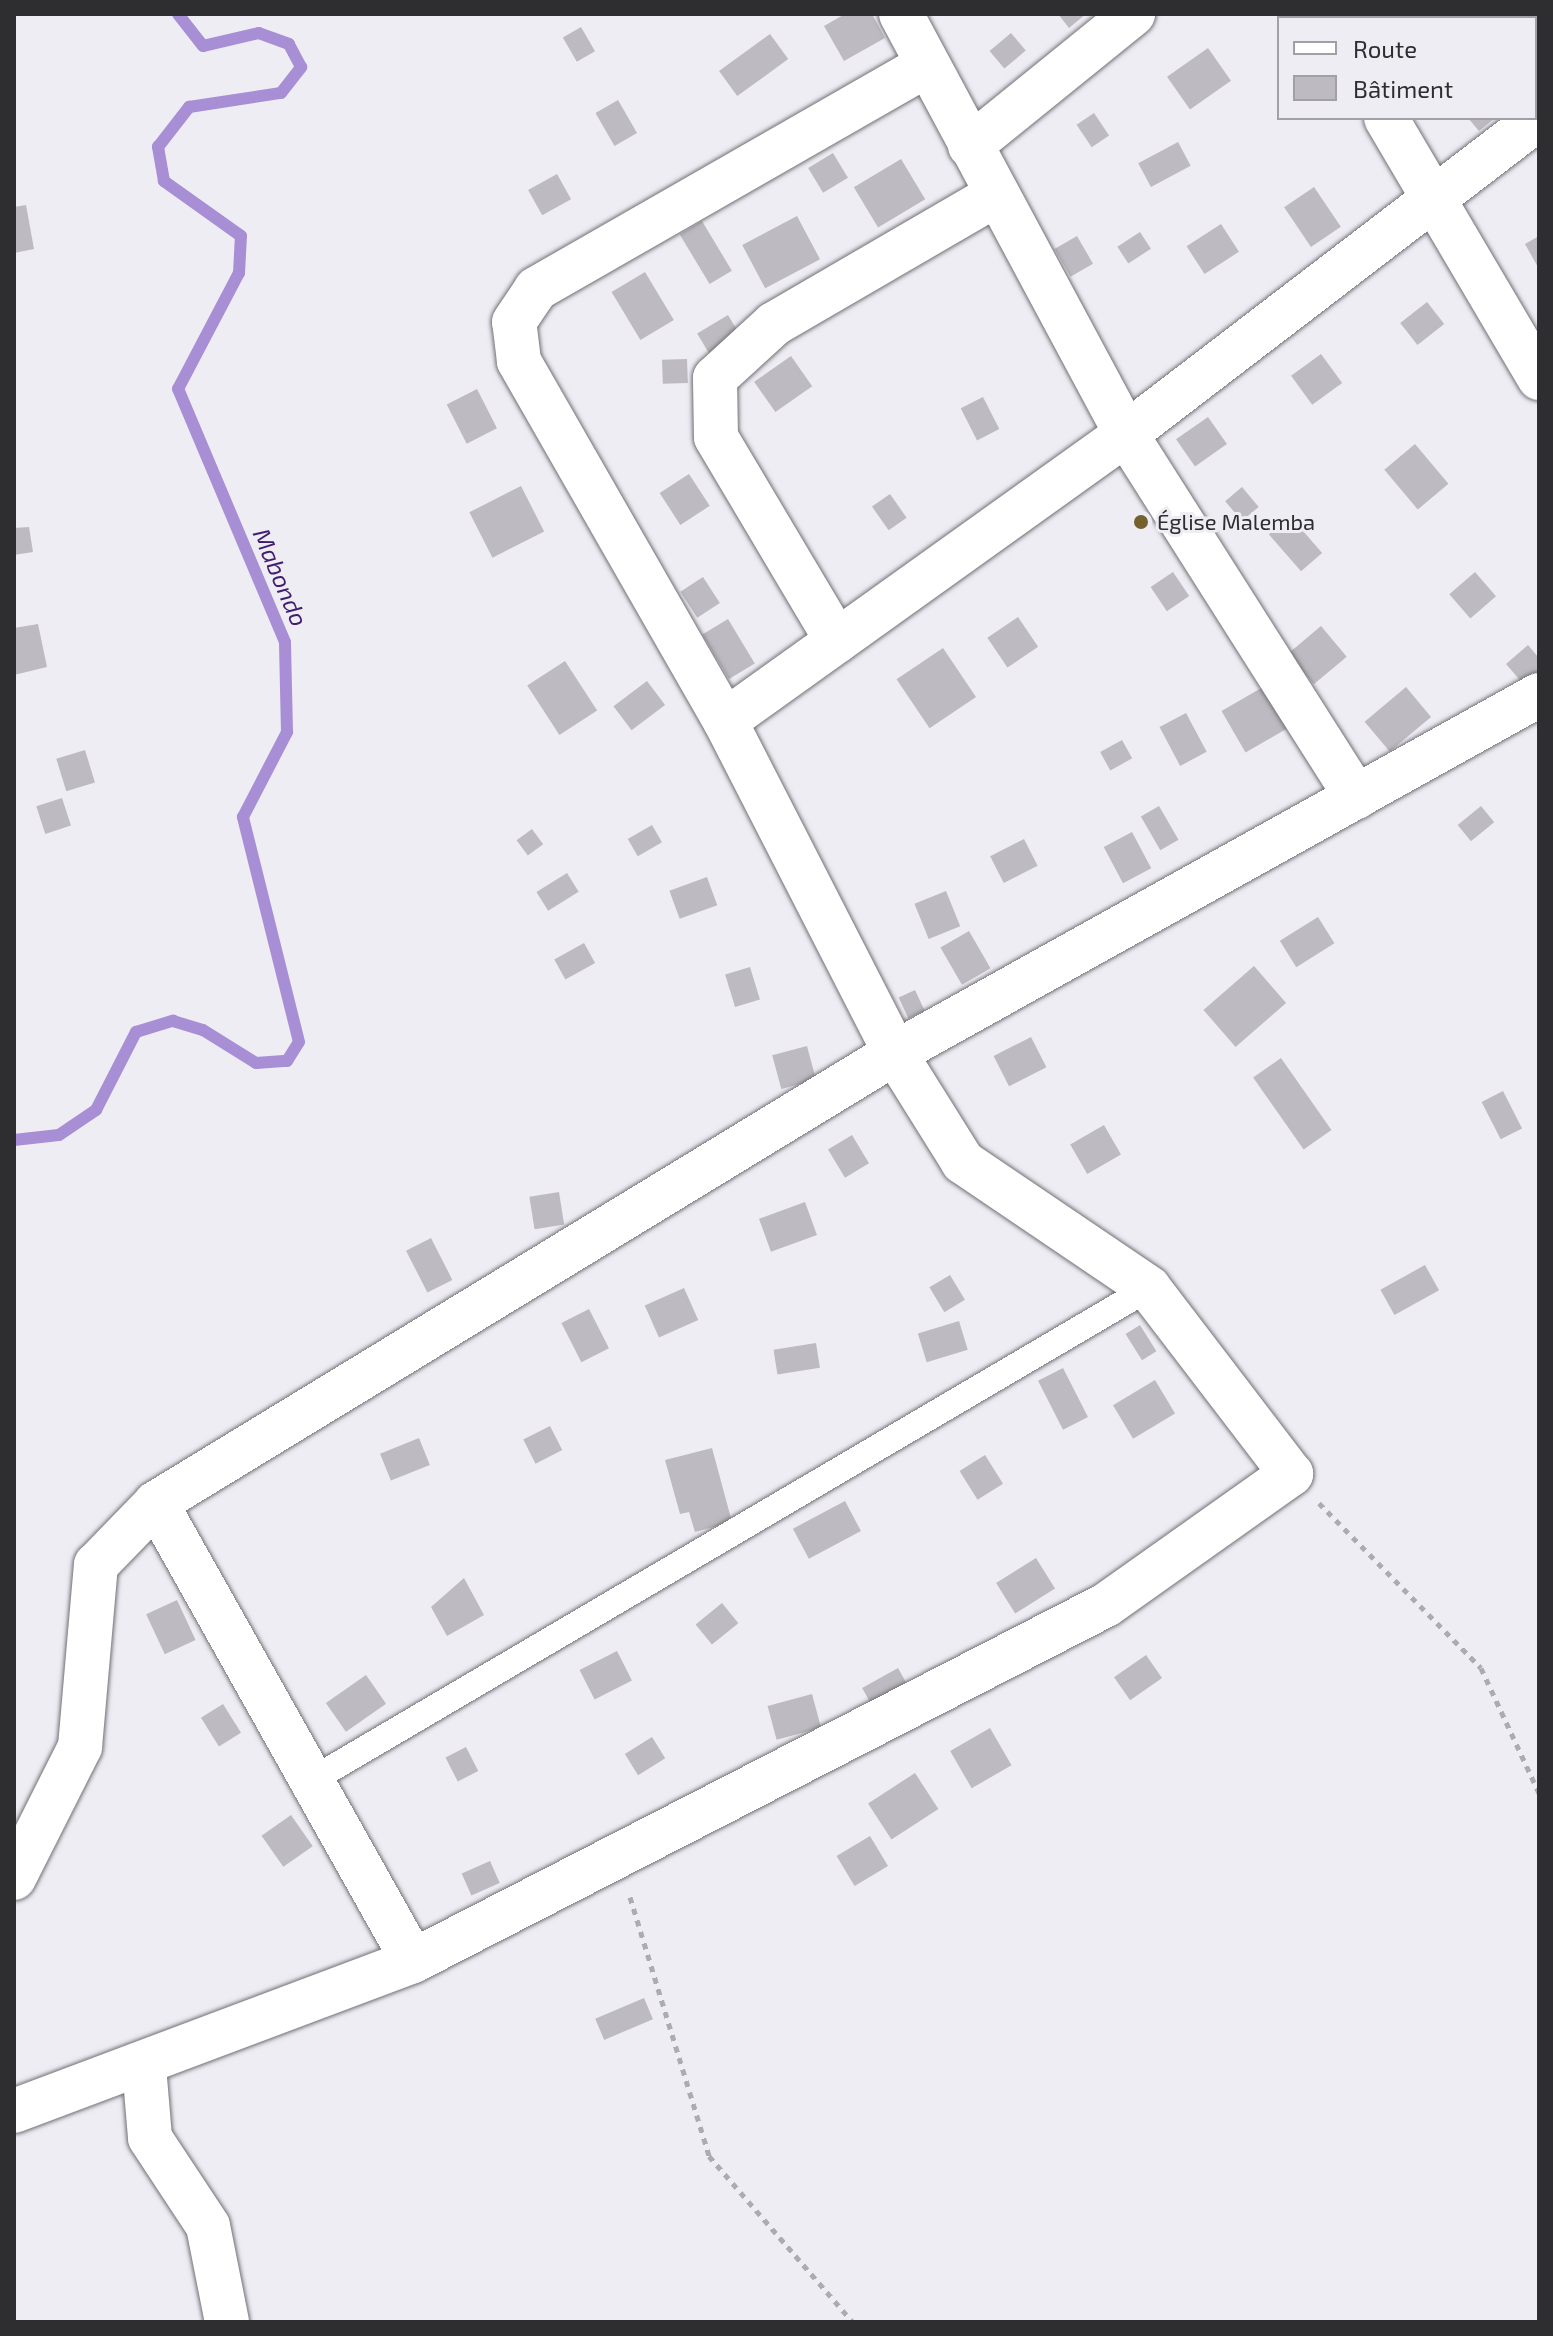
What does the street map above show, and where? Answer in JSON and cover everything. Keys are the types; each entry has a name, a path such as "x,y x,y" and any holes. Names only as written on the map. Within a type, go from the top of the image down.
{"street":[{"path":"901,14 1126,434 1356,797"},
{"path":"970,146 1133,14"},
{"path":"14,2111 144,2066 413,1961 1106,1605 1291,1474 1149,1288 963,1162 895,1053 725,721 519,361 514,322 536,289 927,65"},
{"path":"1387,120 1539,378"},
{"path":"725,721 1126,434 1536,120"},
{"path":"837,641 716,437 715,378 774,324 997,194"},
{"path":"14,1878 80,1747 96,1565 156,1503 895,1053 1539,695"},
{"path":"156,1503 413,1961"},
{"path":"144,2066 150,2138 208,2226 227,2322"}],"lane":[{"path":"312,1780 1149,1288"}],"path":[{"path":"1291,1474 1481,1668 1539,1793"},
{"path":"600,1864 636,1904 709,2156 853,2322"}],"building":[{"path":"845,14 872,14 885,38 844,61 824,26"},
{"path":"1058,14 1086,14 1069,28"},
{"path":"581,27 595,51 577,62 563,38"},
{"path":"1011,33 1026,51 1004,69 990,51"},
{"path":"770,34 788,59 737,96 719,71"},
{"path":"1208,48 1231,81 1190,109 1167,77"},
{"path":"618,100 637,133 614,146 595,113"},
{"path":"1094,113 1109,135 1092,147 1077,125"},
{"path":"1470,120 1493,120 1479,131"},
{"path":"1178,142 1191,166 1151,187 1138,163"},
{"path":"833,153 848,178 823,193 808,168"},
{"path":"901,159 925,199 878,228 854,187"},
{"path":"557,174 571,199 542,215 528,190"},
{"path":"1314,187 1341,227 1311,247 1284,207"},
{"path":"26,205 34,249 14,253 14,207"},
{"path":"797,216 820,259 765,288 742,245"},
{"path":"702,221 732,271 710,284 680,234"},
{"path":"1221,224 1239,252 1205,274 1187,246"},
{"path":"1140,232 1151,249 1128,263 1117,247"},
{"path":"1077,236 1093,264 1070,277 1054,249"},
{"path":"1539,236 1539,269 1525,244"},
{"path":"645,272 674,320 640,340 612,292"},
{"path":"1427,302 1444,324 1417,345 1400,323"},
{"path":"728,315 740,335 709,353 697,334"},
{"path":"1321,354 1342,383 1312,405 1291,376"},
{"path":"791,356 812,386 775,412 754,382"},
{"path":"687,359 688,383 663,384 662,360"},
{"path":"477,389 497,428 467,444 447,404"},
{"path":"983,397 999,429 977,440 961,408"},
{"path":"1208,417 1227,444 1195,466 1176,439"},
{"path":"1415,444 1448,484 1418,510 1384,470"},
{"path":"689,474 710,506 680,525 660,493"},
{"path":"521,486 544,531 492,558 469,512"},
{"path":"1242,487 1259,507 1242,521 1225,501"},
{"path":"890,494 907,518 889,530 872,507"},
{"path":"1290,516 1322,553 1301,571 1269,534"},
{"path":"29,527 33,552 14,555 14,528"},
{"path":"1173,572 1189,596 1167,611 1151,587"},
{"path":"1475,572 1496,596 1470,618 1449,594"},
{"path":"703,577 720,603 697,618 680,592"},
{"path":"1018,617 1038,647 1007,668 987,638"},
{"path":"728,619 755,664 729,679 702,634"},
{"path":"38,624 47,667 14,675 14,628"},
{"path":"1321,626 1347,657 1314,684 1288,654"},
{"path":"1528,645 1539,658 1539,686 1531,693 1506,664"},
{"path":"943,648 976,697 930,728 897,679"},
{"path":"565,661 597,710 559,735 527,686"},
{"path":"647,681 665,705 632,730 613,706"},
{"path":"1270,683 1294,725 1246,753 1222,711"},
{"path":"1406,687 1431,717 1390,752 1365,722"},
{"path":"1186,713 1207,752 1180,766 1160,727"},
{"path":"1122,740 1132,758 1110,770 1100,752"},
{"path":"85,750 95,783 66,791 56,759"},
{"path":"62,798 71,826 45,834 36,806"},
{"path":"1159,806 1178,840 1160,850 1141,816"},
{"path":"1481,806 1494,822 1471,841 1458,825"},
{"path":"652,825 662,842 638,856 628,839"},
{"path":"532,829 543,844 528,856 517,840"},
{"path":"1132,832 1151,868 1123,883 1104,847"},
{"path":"1024,839 1038,866 1004,883 990,856"},
{"path":"567,873 579,892 548,911 536,892"},
{"path":"707,877 717,905 680,919 669,891"},
{"path":"946,891 960,926 929,939 914,904"},
{"path":"1318,917 1334,943 1296,967 1280,941"},
{"path":"969,931 991,968 962,985 940,947"},
{"path":"584,943 595,963 565,980 554,959"},
{"path":"1254,966 1286,1003 1236,1047 1203,1010"},
{"path":"750,967 760,1000 735,1007 725,975"},
{"path":"915,990 925,1011 908,1018 899,998"},
{"path":"1031,1037 1046,1067 1009,1086 994,1056"},
{"path":"807,1046 816,1080 781,1089 772,1055"},
{"path":"1281,1058 1331,1130 1304,1150 1253,1078"},
{"path":"1503,1091 1522,1128 1501,1139 1482,1102"},
{"path":"1104,1125 1121,1154 1087,1174 1070,1144"},
{"path":"852,1135 869,1163 845,1178 828,1149"},
{"path":"559,1192 564,1225 535,1229 529,1197"},
{"path":"805,1202 817,1235 771,1252 759,1219"},
{"path":"431,1238 452,1280 427,1293 406,1251"},
{"path":"1425,1265 1439,1290 1394,1315 1380,1290"},
{"path":"950,1275 965,1300 944,1312 929,1287"},
{"path":"684,1288 698,1320 659,1337 645,1305"},
{"path":"589,1309 609,1348 581,1362 561,1323"},
{"path":"959,1321 968,1350 927,1362 918,1334"},
{"path":"1140,1325 1156,1351 1142,1360 1126,1334"},
{"path":"816,1343 820,1368 777,1374 774,1350"},
{"path":"1063,1368 1088,1417 1063,1430 1038,1381"},
{"path":"1155,1380 1175,1413 1133,1439 1113,1405"},
{"path":"550,1426 562,1450 536,1464 523,1440"},
{"path":"419,1438 430,1465 391,1481 380,1454"},
{"path":"712,1448 732,1522 695,1532 689,1512 680,1514 665,1460"},
{"path":"985,1455 1003,1484 978,1500 960,1471"},
{"path":"845,1501 861,1531 809,1559 793,1529"},
{"path":"1036,1558 1055,1589 1015,1613 996,1583"},
{"path":"464,1578 484,1615 447,1636 431,1607"},
{"path":"177,1600 196,1640 165,1654 146,1614"},
{"path":"722,1603 738,1623 712,1645 696,1624"},
{"path":"617,1651 632,1680 595,1699 580,1670"},
{"path":"1146,1655 1162,1678 1130,1700 1114,1677"},
{"path":"898,1668 908,1686 872,1706 862,1688"},
{"path":"366,1675 386,1704 346,1732 326,1703"},
{"path":"812,1694 821,1728 777,1740 768,1706"},
{"path":"223,1704 241,1733 219,1747 201,1718"},
{"path":"990,1728 1011,1765 972,1788 950,1751"},
{"path":"652,1737 665,1758 638,1775 625,1754"},
{"path":"466,1747 478,1771 458,1781 446,1757"},
{"path":"915,1773 938,1809 891,1840 868,1803"},
{"path":"291,1815 313,1846 283,1867 262,1836"},
{"path":"870,1836 888,1866 855,1886 837,1856"},
{"path":"490,1861 500,1883 471,1896 462,1874"},
{"path":"644,1998 653,2019 604,2040 595,2019"}],"waterway":[{"name":"Mabondo","path":"14,1140 59,1135 96,1110 136,1032 173,1021 203,1030 256,1063 287,1061 299,1042 243,817 287,732 285,642 178,389 239,273 241,236 164,181 158,147 189,107 281,93 301,67 289,44 259,33 203,46 178,14"}],"place":[{"name":"Église Malemba","path":"1141,522"}]}
